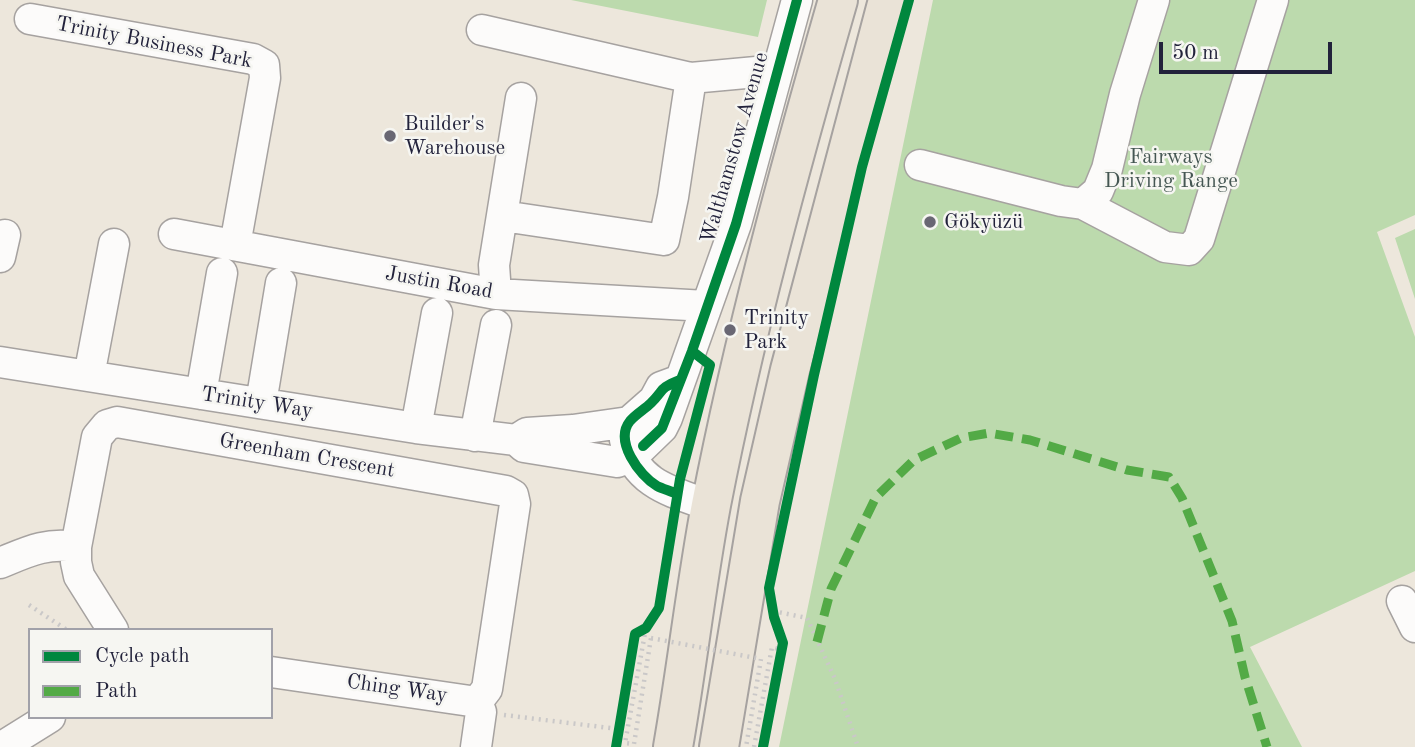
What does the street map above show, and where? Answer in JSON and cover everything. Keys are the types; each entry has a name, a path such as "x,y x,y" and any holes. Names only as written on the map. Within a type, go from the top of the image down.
{"highway":[{"path":"673,747 711,506 787,178 838,0"},
{"path":"719,747 760,501 789,370 888,0"}],"street":[{"name":"Walthamstow Avenue","path":"706,306 736,224 797,0"},
{"path":"1083,204 1098,191 1107,169 1125,94 1154,0"},
{"path":"919,165 1083,204 1165,247 1189,250 1199,239 1273,0"},
{"name":"Trinity Business Park","path":"30,19 253,59 264,65 265,78 236,245"},
{"path":"482,30 691,78 778,71"},
{"path":"503,216 664,240 691,78"},
{"path":"495,293 494,265 521,98"},
{"name":"Justin Road","path":"174,234 495,293 706,306"},
{"path":"89,376 114,244"},
{"path":"201,394 222,273"},
{"path":"261,403 281,283"},
{"path":"632,457 662,428 706,306"},
{"path":"416,428 437,313"},
{"path":"475,436 496,325"},
{"name":"Trinity Way","path":"0,362 416,428 516,440 524,447 617,462 632,457"},
{"path":"680,380 662,387 654,400 629,422 625,436 632,457 642,473 656,485 711,506"},
{"name":"Greenham Crescent","path":"112,628 79,576 76,547 97,437 107,425 117,422 506,491 513,495 515,504 487,689 479,707"},
{"name":"Trinity Way","path":"516,440 527,433 629,422"},
{"path":"0,563 43,546 58,544 76,547"},
{"name":"Ching Way","path":"273,672 479,707"},
{"path":"476,747 479,707"},
{"path":"2,747 47,719"}],"path":[{"path":"29,605 63,628"},
{"path":"772,605 778,630"},
{"path":"772,605 807,618 835,679 858,747"},
{"path":"616,747 635,634 648,627"},
{"path":"648,627 625,743 634,744 651,638 761,659 746,747"},
{"path":"754,747 772,647 782,646 763,747"},
{"path":"479,707 618,729"}],"green space":[{"path":"571,0 767,0 758,37"},
{"name":"Fairways Driving Range","path":"933,0 1415,0 1415,215 1377,232 1415,337 1415,571 1250,647 1302,747 779,747"},
{"path":"1415,229 1415,299 1395,238"}],"marked path":[{"path":"817,642 831,589 876,497 914,460 961,438 989,433 1030,440 1127,470 1169,477 1182,498 1232,621 1245,677 1267,747"}],"cycle path":[{"path":"643,446 662,428 736,224 797,0"},
{"path":"763,747 783,643 774,617 769,588 862,167 909,0"},
{"path":"616,747 635,634 646,628 659,608 680,479 710,365 692,351"},
{"path":"677,494 657,486 643,474 631,457 625,438 632,418 665,388 680,380"}],"place":[{"name":"Builder's Warehouse","path":"390,136"},
{"name":"Gökyüzü","path":"930,222"},
{"name":"Trinity Park","path":"730,330"}]}
